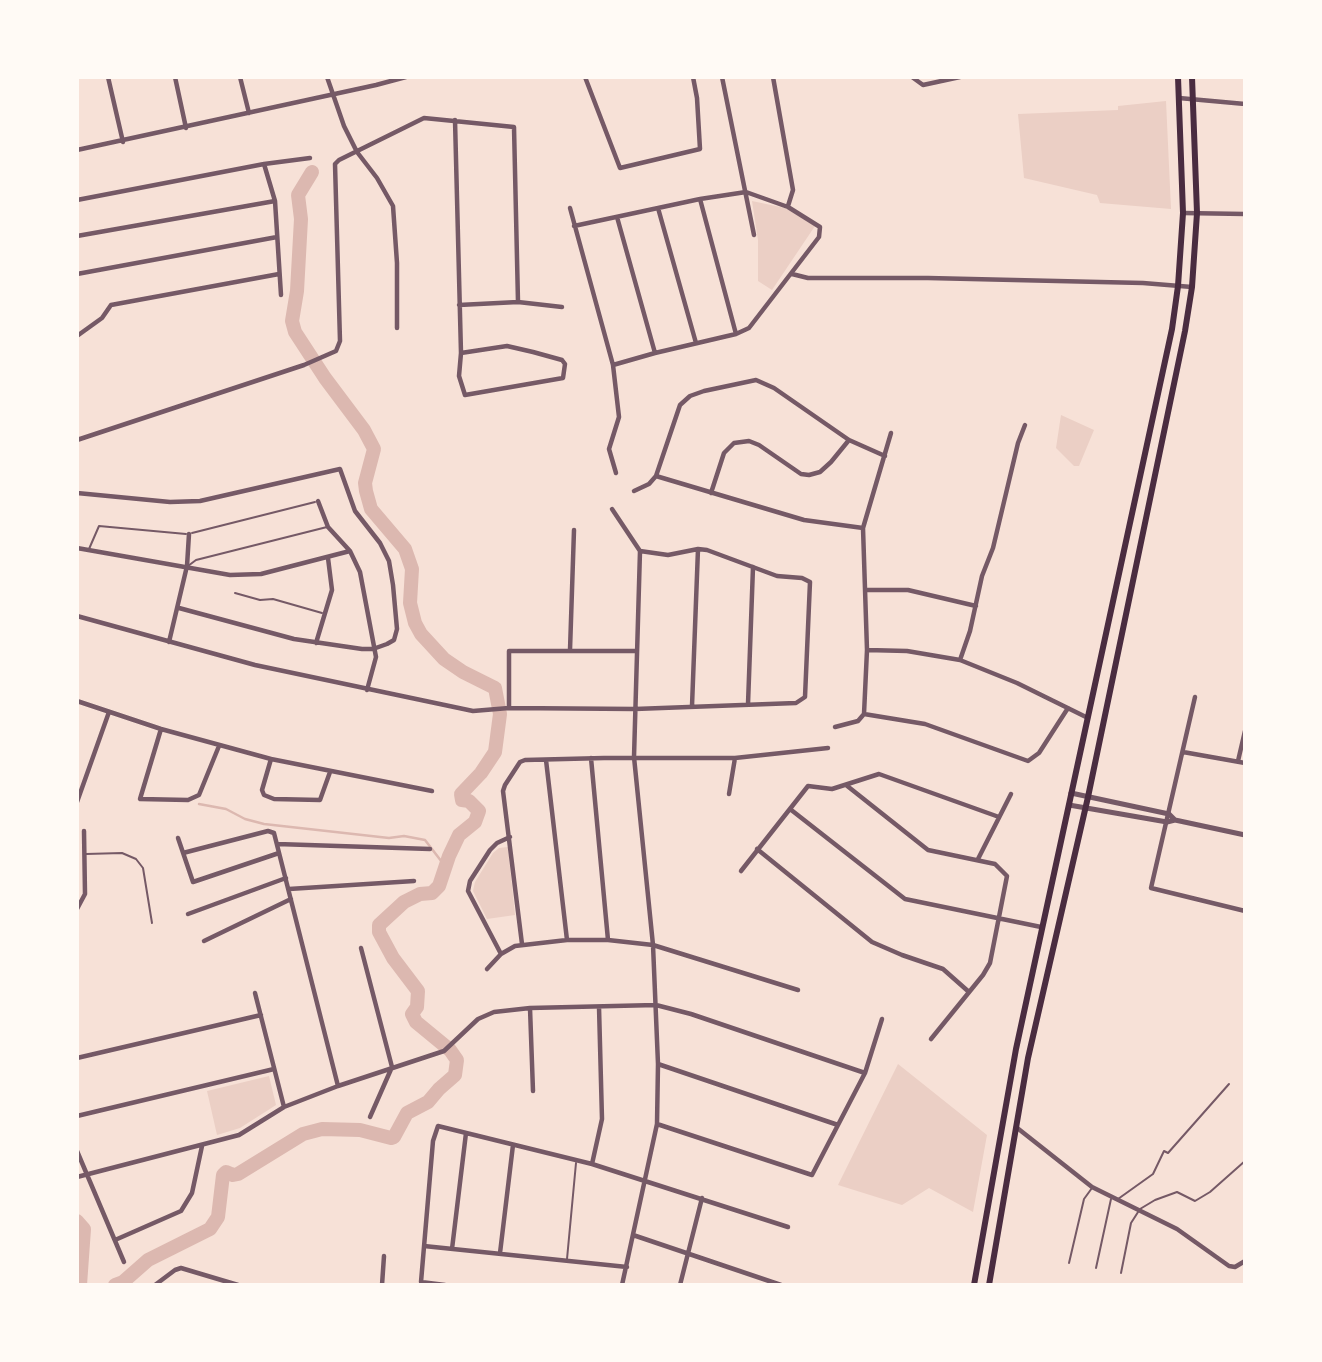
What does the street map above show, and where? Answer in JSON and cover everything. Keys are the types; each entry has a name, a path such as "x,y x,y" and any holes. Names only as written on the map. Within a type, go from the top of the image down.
{"main road":[{"path":"974,1285 1002,1119 1041,927 1172,329 1183,213 1178,77"},
{"path":"989,1285 1031,1046 1088,797 1192,287 1197,213 1192,77"}],"street":[{"path":"108,77 123,142"},
{"path":"175,77 186,128"},
{"path":"240,77 249,113"},
{"path":"327,77 344,126 357,152 377,178 393,206 397,263 397,328"},
{"path":"77,150 123,142 406,77"},
{"path":"585,77 620,168 700,149 693,77"},
{"path":"722,77 754,235"},
{"path":"772,77 793,190 788,207"},
{"path":"912,77 923,85 960,77"},
{"path":"1179,98 1245,104"},
{"path":"77,440 304,365 335,351 340,341 334,169 339,160 424,118 514,127 518,302"},
{"path":"455,120 461,353 459,376 465,396 563,378 565,364 562,360 507,346 461,353"},
{"path":"77,200 264,164 310,158"},
{"path":"264,164 275,201 281,295"},
{"path":"574,226 746,192 788,207 820,227 819,237 749,328 736,334 613,365"},
{"path":"700,199 736,334"},
{"path":"77,236 275,201"},
{"path":"569,208 613,365 619,417 610,449 616,473"},
{"path":"658,208 696,343"},
{"path":"1183,213 1245,214"},
{"path":"617,217 655,353"},
{"path":"77,274 277,237"},
{"path":"77,336 102,318 111,306 279,274"},
{"path":"792,274 808,278 1141,282 1192,287"},
{"path":"459,305 518,302 562,307"},
{"path":"634,491 649,484 656,476 680,405 690,396 704,391 756,380 774,388 849,440 885,457"},
{"path":"960,660 982,576 993,548 1018,443 1026,425"},
{"path":"835,727 858,721 864,714 867,650 863,528 891,433"},
{"path":"711,493 724,453 734,443 749,441 759,445 801,474 809,475 820,472 849,440"},
{"path":"77,493 170,502 200,501 340,469 352,505 380,543 389,561 397,629 394,640 373,649 316,643 179,608"},
{"path":"656,476 804,520 863,528"},
{"path":"318,501 328,527 350,551 360,572 376,657 367,690"},
{"path":"611,509 640,551 634,757 653,945 658,1064 657,1124 622,1285"},
{"path":"570,650 574,530"},
{"path":"169,642 187,566 188,534"},
{"path":"77,548 229,575 261,574 350,551"},
{"path":"77,616 254,665 473,711 506,708 635,709 796,703 805,697 810,582 802,578 777,576 707,550 698,549 668,555 640,551"},
{"path":"692,706 698,549"},
{"path":"316,643 332,590 328,558"},
{"path":"748,704 753,567"},
{"path":"866,590 908,590 976,606"},
{"path":"867,650 907,650 960,660 1017,683 1088,718"},
{"path":"506,708 509,651 636,651"},
{"path":"1195,697 1152,887 1245,911"},
{"path":"77,701 219,746 330,772 432,791"},
{"path":"864,714 925,724 1028,761 1039,753 1069,708"},
{"path":"77,802 109,712"},
{"path":"161,729 140,799 188,800 199,796 219,746"},
{"path":"1238,762 1245,732"},
{"path":"522,944 505,785 520,762 634,757 736,758 828,748"},
{"path":"1183,752 1245,762"},
{"path":"591,758 608,940"},
{"path":"729,794 736,758"},
{"path":"271,759 262,790 274,799 320,800 330,772"},
{"path":"546,760 567,940"},
{"path":"741,871 808,786 827,789 878,774 999,817"},
{"path":"846,785 928,850 995,864 1007,876 990,963 931,1040"},
{"path":"1071,793 1169,814 1175,820"},
{"path":"978,859 1011,794"},
{"path":"1069,805 1167,822 1175,820 1245,835"},
{"path":"790,809 905,899 1041,927"},
{"path":"77,909 85,894 84,831"},
{"path":"183,853 272,831 338,1086"},
{"path":"501,954 468,891 470,881 490,850 510,836"},
{"path":"178,838 191,880 195,882 279,853"},
{"path":"277,844 429,849"},
{"path":"757,849 872,942 902,956 943,969 969,992"},
{"path":"77,854 84,854"},
{"path":"188,914 286,878"},
{"path":"289,889 414,881"},
{"path":"204,942 291,899"},
{"path":"487,968 501,954 522,944 608,940 653,945 798,990"},
{"path":"361,948 392,1067 370,1117"},
{"path":"255,993 284,1107"},
{"path":"77,1177 239,1135 284,1107 444,1051 478,1019 494,1012 530,1008 656,1005 691,1014 865,1073"},
{"path":"592,1164 601,1119 599,1007"},
{"path":"530,1008 533,1091"},
{"path":"77,1058 261,1015"},
{"path":"657,1124 812,1175 865,1073 882,1018"},
{"path":"658,1064 838,1125"},
{"path":"77,1116 274,1069"},
{"path":"445,1285 421,1282 432,1141 438,1126 592,1164 788,1227"},
{"path":"1016,1127 1092,1187 1177,1230 1229,1266 1235,1267 1245,1261"},
{"path":"452,1249 466,1133"},
{"path":"500,1253 513,1145"},
{"path":"115,1240 181,1211 192,1193 202,1146"},
{"path":"77,1151 124,1262"},
{"path":"680,1285 702,1198"},
{"path":"633,1235 781,1285"},
{"path":"424,1246 627,1267"},
{"path":"382,1285 384,1256"},
{"path":"155,1285 174,1270 181,1268 238,1285"}],"lane":[{"path":"89,550 99,526 188,534 318,501"},
{"path":"187,566 195,560 209,556 328,527"},
{"path":"235,593 260,600 273,599 325,614"},
{"path":"84,854 122,853 136,859 143,869 152,923"},
{"path":"1096,1268 1114,1198 1153,1174 1164,1151 1168,1153 1228,1084"},
{"path":"567,1260 576,1160"},
{"path":"1121,1273 1131,1223 1139,1209 1177,1192 1195,1200 1210,1192 1245,1161"},
{"path":"1069,1263 1084,1199 1092,1187"}],"shaded area":[{"path":"1166,101 1171,209 1100,203 1097,195 1024,178 1018,114 1118,110 1118,106"},
{"path":"752,201 785,208 815,226 772,290 758,281 758,240"},
{"path":"1061,415 1094,430 1079,466 1074,466 1056,448"},
{"path":"508,847 515,915 487,919 473,891 475,882 493,853 499,848"},
{"path":"898,1064 987,1135 973,1212 929,1188 902,1205 838,1185"},
{"path":"269,1076 276,1105 240,1128 217,1135 207,1091"}],"waterway":[{"path":"115,1285 123,1282 148,1260 210,1229 218,1217 223,1175 226,1172 238,1174 303,1134 322,1129 360,1130 394,1137 407,1113 428,1102 455,1075 457,1060 450,1050 416,1022 412,1014 417,1007 418,991 393,958 379,932 379,925 404,902 420,894 432,893 439,886 459,835 475,822 479,811 469,801 462,800 461,794 481,773 495,752 500,714 495,688 444,659 421,634 415,623 410,603 412,569 405,549 371,509 366,491 365,483 374,449 364,430 295,332 292,321 297,291 301,219 298,195 312,172"},
{"path":"199,804 226,809 245,819 264,824 425,840 445,866"},
{"path":"77,1221 84,1229 80,1285"}]}
